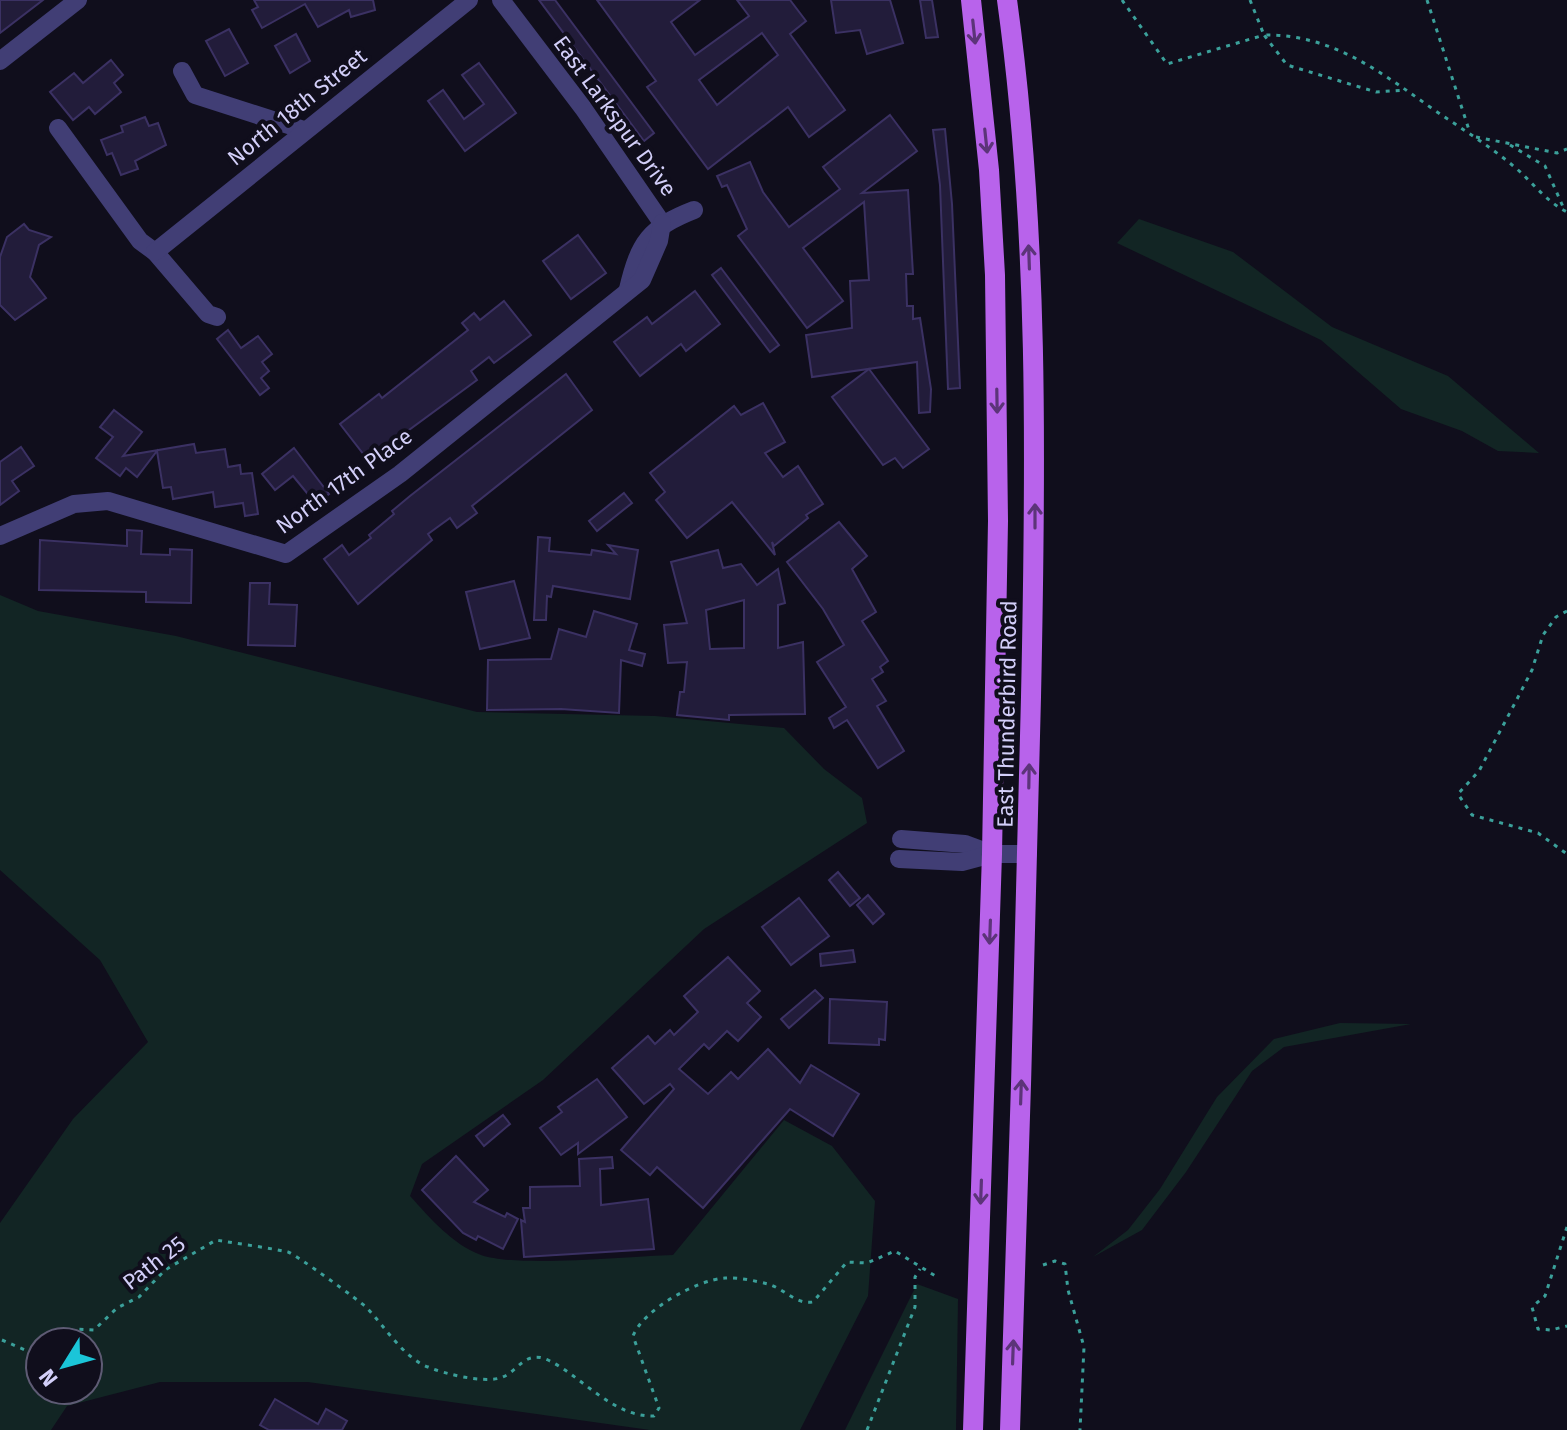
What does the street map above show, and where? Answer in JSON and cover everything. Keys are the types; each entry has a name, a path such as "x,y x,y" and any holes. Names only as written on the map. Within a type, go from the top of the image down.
{"main road":[{"name":"East Thunderbird Road","path":"971,0 989,170 995,275 998,521 992,854 973,1430"},
{"name":"East Thunderbird Road","path":"1007,0 1025,163 1035,396 1028,854 1010,1430"}],"street":[{"path":"0,61 78,0"},
{"name":"North 18th Street","path":"155,252 469,0"},
{"name":"East Larkspur Drive","path":"501,0 583,108 662,223"},
{"path":"182,71 195,95 304,130"},
{"path":"58,128 140,241 155,252 208,314 217,317"},
{"path":"662,223 694,210"},
{"name":"North 17th Place","path":"0,536 74,504 108,501 286,554 400,474 628,289 646,239 662,223"},
{"path":"901,839 965,844 992,854"},
{"path":"899,859 962,862 992,854 1028,854"}],"path":[{"path":"1122,0 1167,64 1264,35 1285,35 1327,43 1360,57 1512,164 1545,198 1566,212"},
{"path":"1250,0 1264,35 1287,65 1376,92 1406,90"},
{"path":"1427,0 1471,136"},
{"path":"1471,136 1557,153 1567,149"},
{"path":"1507,143 1545,166 1566,212"},
{"path":"1567,611 1556,617 1543,635 1532,670 1479,771 1458,794 1472,815 1538,833 1567,854"},
{"path":"1567,1227 1545,1296 1532,1307 1538,1329 1567,1326"},
{"name":"Path 25","path":"98,1326 117,1308 139,1297 165,1270 216,1240 292,1253 364,1305 419,1363 431,1369 487,1379 503,1378 520,1362 534,1357 547,1360 594,1394 643,1416 654,1416 659,1408 633,1336 639,1322 651,1310 724,1278 764,1283 783,1290 800,1302 813,1302 847,1262 867,1263 895,1251 908,1256 921,1268"},
{"path":"1043,1265 1055,1261 1065,1264 1069,1275 1068,1290 1084,1347 1080,1430"},
{"path":"867,1430 915,1307 915,1277 921,1268 937,1277"},
{"path":"2,1340 24,1350"}],"green space":[{"path":"1139,219 1233,252 1332,327 1448,376 1539,453 1498,451 1462,431 1401,409 1321,340 1117,243"},
{"path":"0,595 38,611 176,636 477,712 655,716 784,728 824,769 862,798 867,823 704,929 543,1080 422,1164 410,1196 451,1238 481,1255 498,1259 547,1261 673,1255 784,1120 832,1146 875,1201 868,1296 800,1430 650,1430 308,1382 160,1382 104,1396 104,1326 24,1326 24,1406 67,1406 51,1430 0,1430 0,1223 73,1119 148,1042 100,960 0,870"},
{"path":"1340,1023 1411,1024 1284,1047 1252,1071 1186,1172 1142,1230 1093,1257 1128,1230 1160,1189 1217,1097 1274,1039"},
{"path":"917,1284 958,1299 956,1430 845,1430"}],"building":[{"path":"0,0 43,0 0,33"},
{"path":"254,0 373,0 375,10 351,17 349,10 318,27 305,4 262,28 252,10 258,7"},
{"path":"539,0 555,0 654,133 644,141"},
{"path":"597,0 700,0 671,22 695,55 749,16 737,0 790,0 806,21 790,34 845,110 809,137 788,107 708,169 647,87 656,81","holes":["762,33 778,55 717,105 699,80"]},
{"path":"831,0 890,0 903,43 867,54 860,30 836,33"},
{"path":"920,0 932,0 938,37 926,38"},
{"path":"229,29 248,63 225,76 206,41"},
{"path":"296,34 310,61 290,73 275,46"},
{"path":"111,60 123,75 114,83 121,92 95,114 89,107 73,120 50,92 74,73 83,83"},
{"path":"479,63 516,113 465,151 428,101 443,90 464,119 484,104 462,75"},
{"path":"890,115 917,151 862,193 908,190 913,274 906,274 907,306 913,306 913,319 920,318 931,389 930,412 919,413 917,362 812,377 806,335 852,328 850,281 869,280 864,202 803,248 843,301 807,328 738,236 747,229 727,185 722,187 717,176 750,162 763,192 789,227 840,189 823,167"},
{"path":"145,117 149,126 158,123 166,145 135,161 138,169 121,175 112,153 107,155 101,140 123,132 121,126"},
{"path":"945,129 952,204 960,388 948,389 940,185 933,130"},
{"path":"24,224 29,230 51,237 39,245 30,277 46,298 15,320 0,305 0,257 7,237"},
{"path":"578,235 606,273 571,299 543,261"},
{"path":"721,268 779,345 770,352 712,275"},
{"path":"695,291 720,324 686,351 681,344 640,376 614,342 647,317 652,324"},
{"path":"504,301 531,335 494,363 489,357 471,371 477,380 368,460 340,424 379,394 382,398 468,330 462,323 474,313 480,320"},
{"path":"228,330 241,348 258,336 272,354 262,362 269,371 261,378 269,388 260,395 217,339"},
{"path":"869,369 929,449 903,468 895,458 883,465 832,397"},
{"path":"566,374 592,410 472,506 477,513 457,528 450,518 428,534 432,540 358,604 324,559 342,545 349,555 371,538 369,535 394,514 392,511"},
{"path":"763,403 785,442 765,453 783,477 798,466 823,504 806,515 808,518 774,546 772,542 775,555 732,502 687,538 656,500 665,492 650,473 734,406 741,415"},
{"path":"114,410 142,432 123,456 194,444 196,453 225,449 228,467 240,465 241,474 252,473 258,514 245,516 243,503 215,507 213,492 173,499 171,487 163,488 157,451 137,477 126,468 120,476 96,458 113,437 100,427"},
{"path":"21,447 34,466 12,481 19,491 0,505 0,462"},
{"path":"294,448 329,494 316,504 293,476 275,490 262,474"},
{"path":"624,493 632,503 597,531 589,521"},
{"path":"839,522 867,556 852,569 876,612 862,621 888,661 880,667 883,672 872,679 886,701 877,706 904,751 878,768 847,720 834,728 829,718 846,707 817,662 844,645 823,609 787,562"},
{"path":"127,530 142,531 141,554 170,555 170,549 192,550 191,603 146,602 146,592 39,590 40,540 127,546"},
{"path":"538,537 550,538 549,551 591,555 592,550 616,554 608,545 638,550 630,599 553,586 551,597 547,596 546,620 534,620"},
{"path":"718,550 723,568 741,564 757,585 778,569 785,603 778,605 778,648 803,642 805,714 729,715 729,720 677,715 680,692 684,692 687,662 668,663 664,625 687,623 671,562","holes":["744,600 744,648 710,649 706,610"]},
{"path":"514,581 530,638 480,649 466,592"},
{"path":"250,583 270,583 269,604 297,605 295,646 248,645"},
{"path":"594,611 637,624 629,650 645,654 642,666 621,660 619,713 561,709 487,710 488,660 551,659 559,629 586,637"},
{"path":"838,872 860,898 850,906 829,880"},
{"path":"868,895 884,914 873,924 857,905"},
{"path":"799,898 829,936 791,965 762,927"},
{"path":"853,950 855,962 821,966 820,954"},
{"path":"728,957 760,991 747,1003 761,1017 738,1041 727,1031 709,1049 704,1044 679,1069 708,1094 731,1072 738,1079 768,1049 800,1083 811,1065 859,1094 833,1136 790,1109 703,1208 657,1167 650,1175 621,1150 674,1089 670,1084 644,1104 612,1068 648,1036 655,1044 670,1030 674,1035 698,1012 684,996"},
{"path":"815,990 823,998 789,1028 781,1019"},
{"path":"830,999 887,1002 885,1040 879,1039 879,1045 829,1043"},
{"path":"597,1079 627,1117 578,1154 578,1143 561,1155 540,1128 562,1112 558,1107"},
{"path":"503,1115 510,1124 484,1146 476,1136"},
{"path":"456,1156 488,1190 474,1202 505,1217 507,1213 518,1219 503,1249 478,1236 476,1240 463,1233 422,1190"},
{"path":"612,1157 613,1168 600,1169 601,1205 648,1199 654,1249 524,1257 521,1220 525,1222 523,1208 530,1208 530,1187 580,1186 579,1159"},
{"path":"275,1399 318,1424 326,1409 347,1421 342,1430 269,1430 260,1425"}]}
